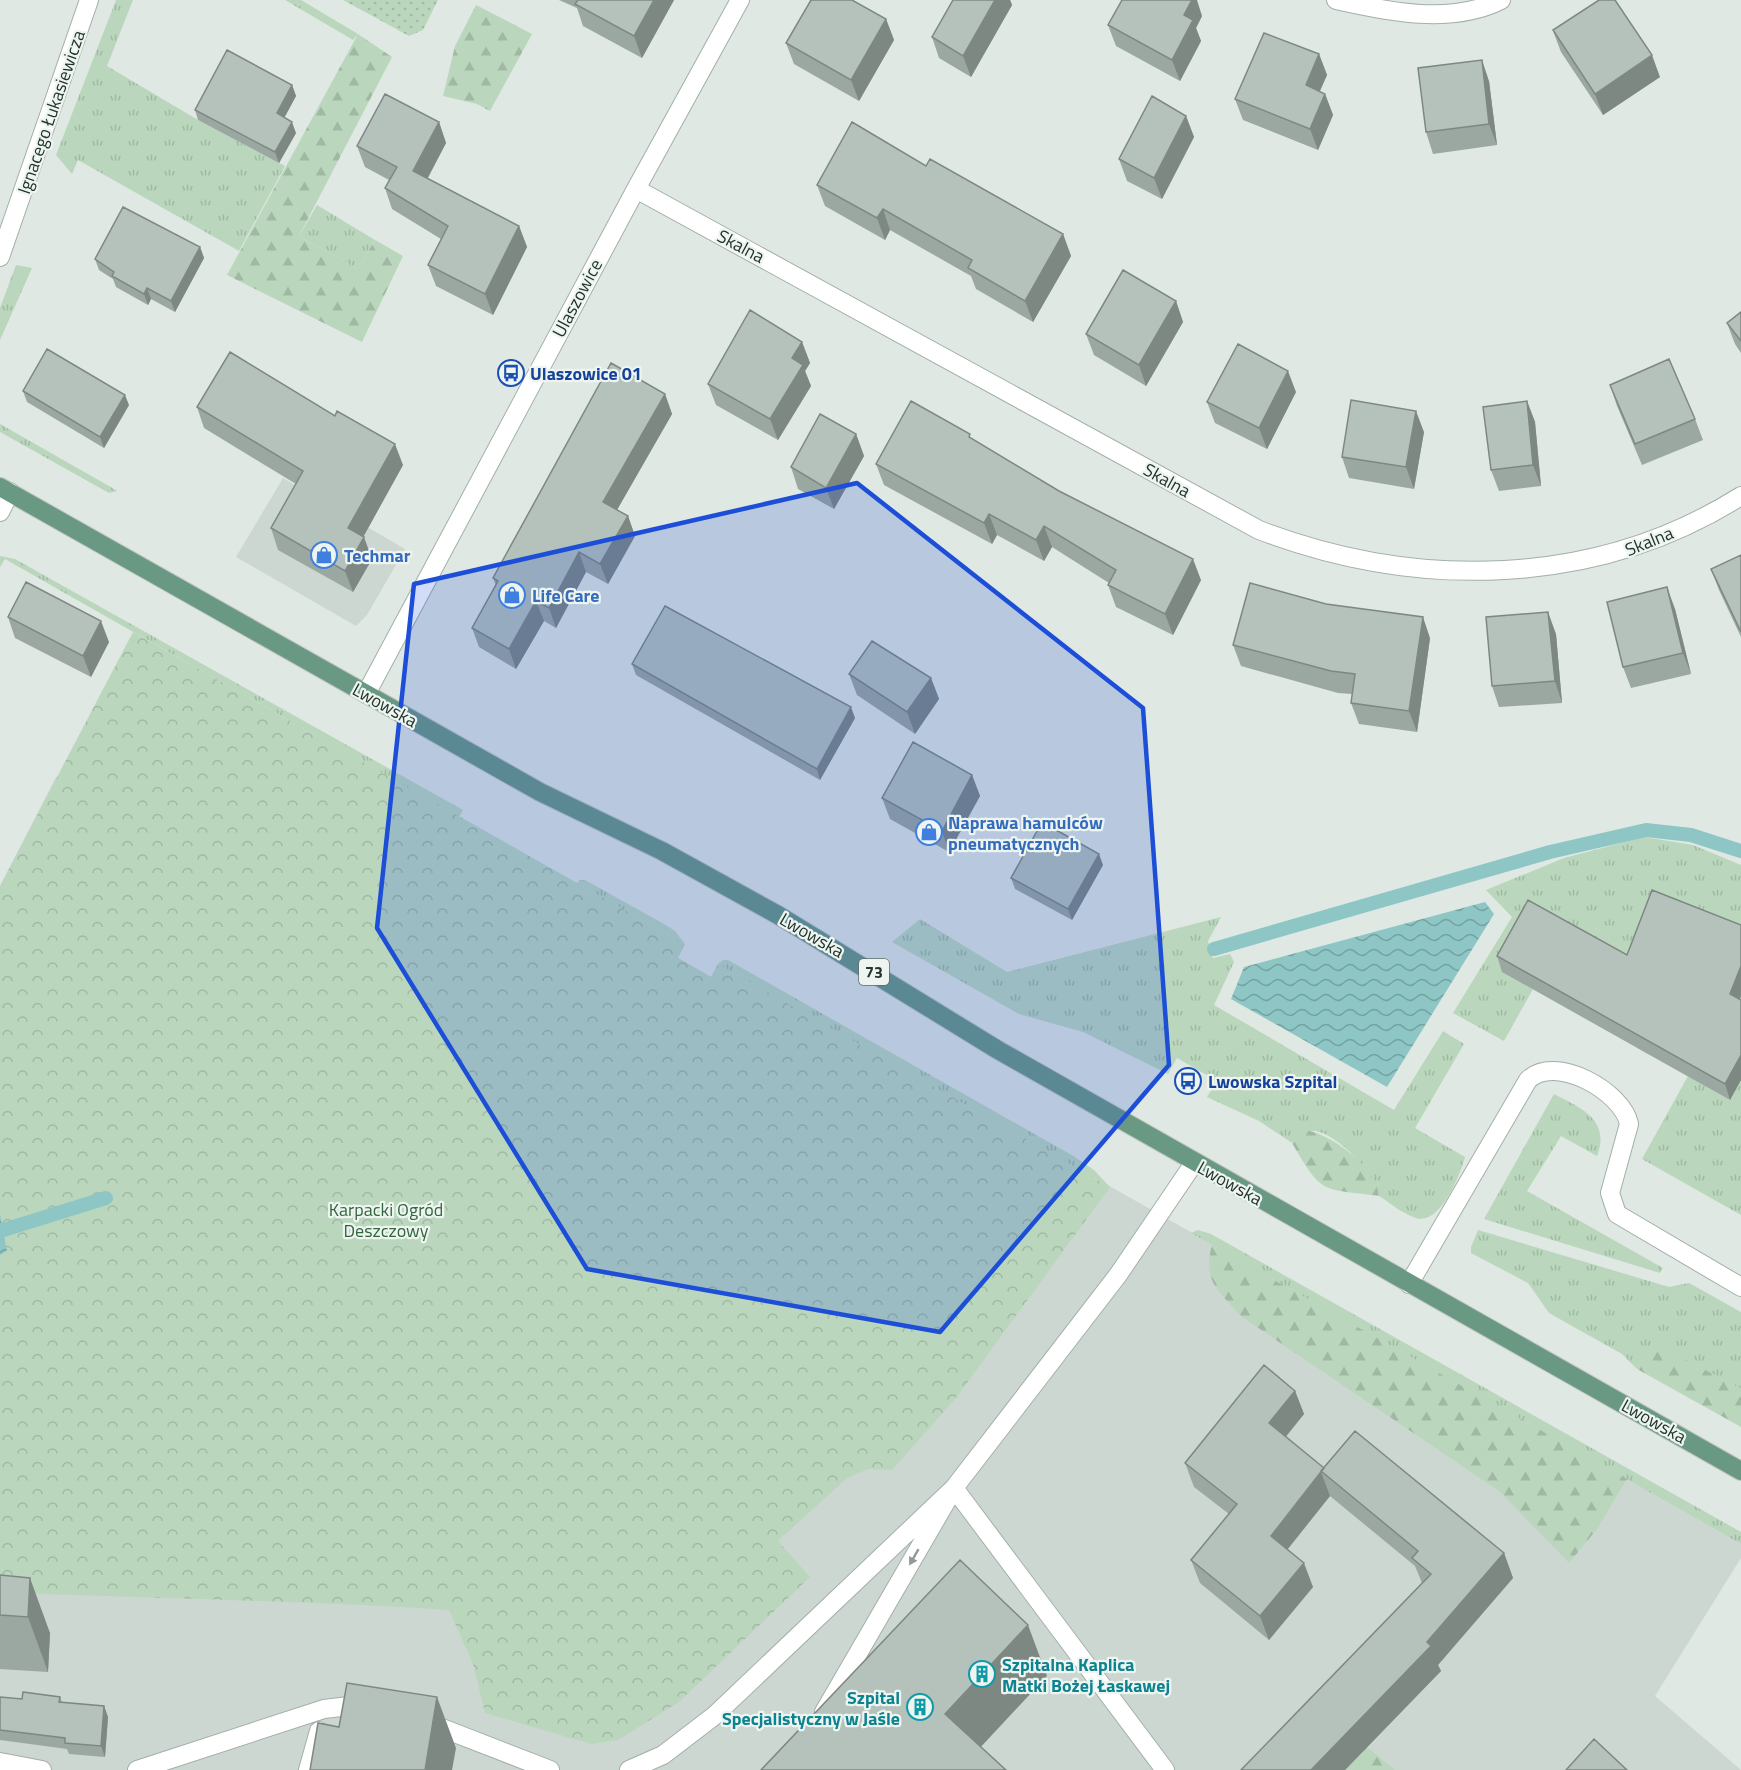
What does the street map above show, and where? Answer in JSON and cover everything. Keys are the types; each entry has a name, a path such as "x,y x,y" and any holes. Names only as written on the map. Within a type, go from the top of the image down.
{"main road":[{"name":"Lwowska","path":"5,490 540,792 662,851 778,915 998,1050 1194,1163 1741,1470"}],"street":[{"name":"Ignacego Łukasiewicza","path":"0,257 89,0"},
{"name":"Ulaszowice","path":"366,694 636,189 740,0"},
{"path":"1336,0 1398,12 1436,14 1464,11 1501,0"},
{"name":"Skalna","path":"636,189 1259,530 1328,554 1365,561 1442,568 1519,571 1556,566 1617,554 1688,525 1741,496"},
{"path":"0,512 5,490"},
{"path":"1409,1284 1528,1080 1542,1072 1560,1071 1572,1074 1612,1096 1624,1108 1629,1124 1610,1193 1611,1204 1617,1214 1625,1221 1741,1287"},
{"path":"816,1725 954,1488 1118,1275 1194,1163"},
{"path":"629,1770 663,1755 714,1716 954,1488"},
{"path":"954,1488 1165,1770"},
{"path":"137,1770 324,1708 358,1703 385,1708"},
{"path":"308,1770 324,1708"},
{"path":"415,1718 550,1770"},
{"path":"0,1762 42,1770"}],"highlighted area":[{"path":"857,483 1143,708 1169,1065 940,1332 587,1269 377,928 414,584"}],"shaded area":[{"path":"283,478 405,549 367,615 356,626 236,557"},
{"name":"Karpacki Ogród Deszczowy","path":"56,777 459,817 685,944 678,958 711,977 718,964 1741,1544 1741,1558 1655,1696 1741,1770 0,1770 0,886"}],"green space":[{"path":"116,0 133,0 107,66 198,120 285,166 239,251 78,160 72,174 56,155"},
{"path":"285,0 301,0 358,34 353,40"},
{"path":"343,0 438,0 423,30 409,36"},
{"path":"476,5 532,34 490,111 477,104 443,96 455,46"},
{"path":"358,34 392,57 299,236 358,269 375,240 403,256 362,342 227,275"},
{"path":"317,205 375,240 358,269 299,236"},
{"path":"16,265 32,268 0,340 0,308"},
{"path":"0,424 117,491 109,493 0,432"},
{"path":"0,556 15,559 463,810 459,817 5,559 0,567"},
{"name":"Karpacki Ogród Deszczowy","path":"133,632 685,944 678,958 711,977 718,964 1110,1187 956,1398 892,1470 868,1469 847,1478 778,1541 810,1577 679,1702 618,1740 591,1744 485,1713 473,1664 449,1610 0,1592 0,886"},
{"path":"1644,837 1693,845 1741,865 1741,1013 1735,1010 1697,1081 1730,1100 1741,1080 1741,1215 1642,1159 1688,1076 1637,1048 1669,991 1502,971 1533,989 1504,1041 1453,1013 1512,917 1486,890 1564,858"},
{"path":"585,880 664,924 675,931 685,944 577,883"},
{"path":"1221,917 1208,941 1213,958 1230,954 1234,962 1214,1005 1394,1110 1443,1031 1464,1044 1415,1128 1465,1157 1448,1197 1433,1214 1425,1218 1416,1218 1379,1196 1377,1187 1364,1167 1345,1148 1325,1134 1316,1131 1309,1132 1292,1143 1259,1121 1207,1097 1217,1081 1177,1058 1168,1074 1083,1032 1019,1014 892,942 920,919 1007,972"},
{"path":"723,960 728,960 1075,1157 1094,1170 1110,1187 718,964"},
{"path":"1554,1094 1583,1110 1597,1124 1600,1144 1597,1156 1561,1136 1527,1191 1663,1268 1660,1273 1484,1219"},
{"path":"1304,1130 1327,1138 1351,1154 1370,1174 1379,1196 1334,1190 1318,1181 1292,1143"},
{"path":"1198,1230 1211,1234 1741,1532 1741,1544 1191,1233"},
{"path":"1478,1230 1669,1287 1689,1283 1741,1312 1741,1389 1653,1343 1637,1369 1622,1354 1549,1313 1528,1283 1471,1253"},
{"path":"1212,1245 1627,1479 1597,1529 1569,1563 1499,1491 1242,1317 1220,1293 1211,1277 1209,1258"},
{"path":"1653,1342 1741,1389 1741,1427 1637,1369"},
{"path":"1367,1747 1395,1770 1344,1770"}],"water":[{"path":"1485,902 1494,914 1387,1087 1231,999 1244,967"},
{"path":"0,1214 7,1251 0,1255"}],"building":[{"path":"578,0 654,0 634,36 575,4"},
{"path":"811,0 852,0 886,19 851,80 786,43"},
{"path":"953,0 995,0 963,56 932,37"},
{"path":"1122,0 1192,0 1184,15 1193,20 1172,60 1108,25"},
{"path":"1599,0 1615,0 1652,55 1595,94 1553,30"},
{"path":"1264,33 1319,54 1306,85 1325,94 1310,129 1235,99"},
{"path":"227,50 292,85 277,113 292,122 275,152 195,110"},
{"path":"1482,60 1489,124 1426,132 1418,68"},
{"path":"385,94 439,122 413,171 519,226 485,294 428,265 448,226 385,188 397,167 357,146"},
{"path":"1152,96 1186,116 1154,178 1119,159"},
{"path":"852,122 926,166 930,159 1063,234 1025,301 968,268 972,260 883,209 877,218 817,185"},
{"path":"123,207 200,247 171,301 147,288 144,294 112,276 114,272 95,259"},
{"path":"1123,270 1176,301 1139,365 1086,334"},
{"path":"750,310 802,342 792,358 803,365 770,419 708,384"},
{"path":"1741,312 1741,341 1727,323"},
{"path":"1238,344 1288,371 1259,428 1207,402"},
{"path":"47,349 125,395 100,437 23,391"},
{"path":"230,352 335,416 337,411 395,444 348,528 364,537 345,571 271,528 303,471 197,407"},
{"path":"1669,359 1695,419 1635,444 1610,385"},
{"path":"611,363 665,394 603,502 628,516 600,564 579,552 549,608 536,601 509,649 472,628 498,581 493,578"},
{"path":"1351,400 1416,411 1406,467 1342,457"},
{"path":"911,401 970,434 969,437 1059,491 1193,559 1165,614 1108,585 1116,570 1044,526 1036,540 989,514 984,523 876,464"},
{"path":"1527,401 1533,465 1491,470 1483,407"},
{"path":"820,414 856,434 826,488 791,467"},
{"path":"1741,555 1741,632 1711,569"},
{"path":"26,582 101,621 83,656 8,617"},
{"path":"1250,583 1326,604 1423,617 1409,711 1351,703 1355,674 1331,671 1233,645"},
{"path":"1667,587 1683,653 1623,667 1607,602"},
{"path":"665,606 851,707 817,769 632,664"},
{"path":"1548,612 1555,681 1492,686 1486,617"},
{"path":"872,641 931,678 907,712 849,674"},
{"path":"913,742 972,775 942,831 882,798"},
{"path":"1042,822 1099,854 1068,909 1011,878"},
{"path":"1652,890 1741,925 1741,966 1730,994 1741,1000 1741,1055 1725,1084 1497,956 1528,900 1627,955"},
{"path":"1264,1365 1295,1391 1269,1423 1324,1468 1271,1536 1304,1563 1260,1616 1191,1560 1237,1504 1185,1463"},
{"path":"1355,1431 1504,1553 1427,1642 1431,1646 1311,1770 1241,1770 1431,1574 1412,1558 1418,1551 1321,1471"},
{"path":"960,1560 1028,1625 945,1714 1006,1770 761,1770"},
{"path":"0,1575 30,1578 28,1617 0,1615"},
{"path":"347,1683 437,1697 425,1770 310,1770 318,1723 339,1727"},
{"path":"23,1692 60,1697 59,1702 104,1706 101,1746 65,1743 65,1738 0,1730 0,1697 22,1699"},
{"path":"1594,1739 1627,1770 1566,1770"}],"waterway":[{"path":"1214,949 1550,852 1646,830 1691,835 1741,851"},
{"path":"0,1231 106,1198"}],"place":[{"name":"Ulaszowice 01","path":"511,373"},
{"name":"Techmar","path":"324,555"},
{"name":"Life Care","path":"512,595"},
{"name":"Naprawa hamulców pneumatycznych","path":"929,832"},
{"name":"Lwowska Szpital","path":"1188,1081"},
{"name":"Szpitalna Kaplica Matki Bożej Łaskawej","path":"982,1674"},
{"name":"Szpital Specjalistyczny w Jaśle","path":"920,1707"}]}
